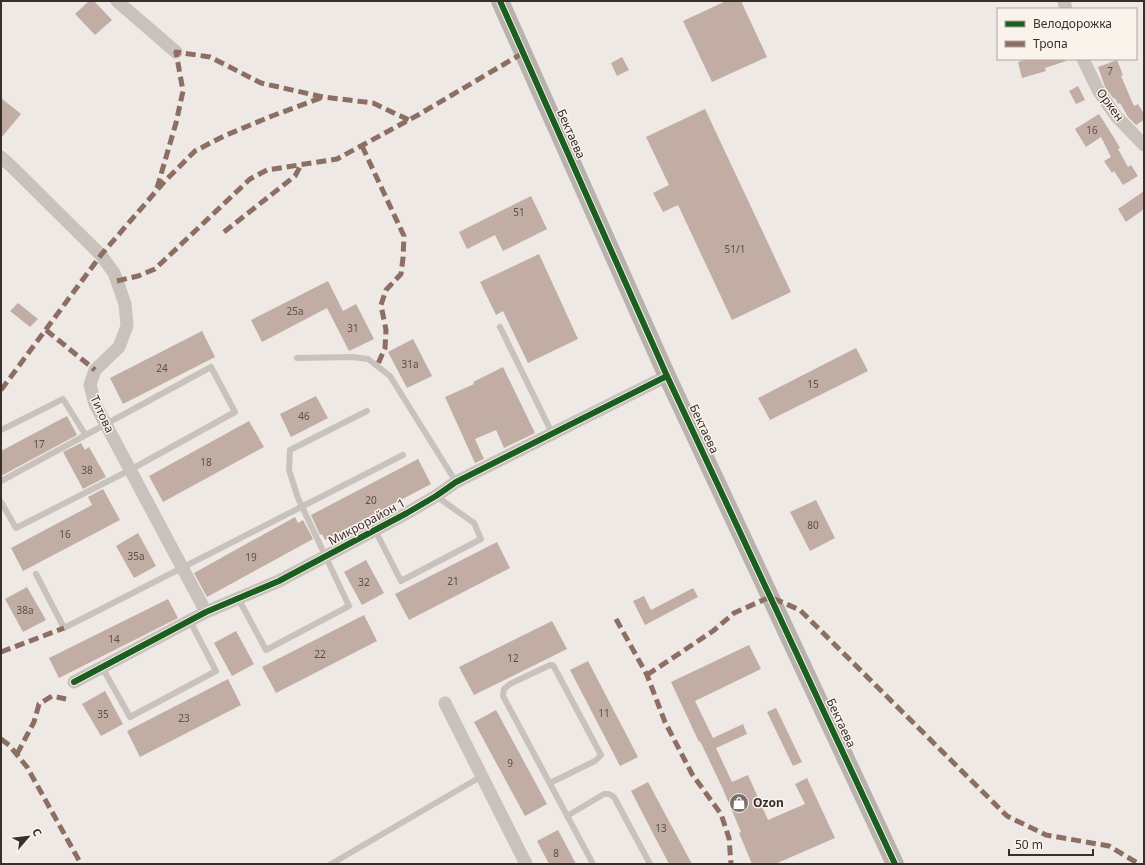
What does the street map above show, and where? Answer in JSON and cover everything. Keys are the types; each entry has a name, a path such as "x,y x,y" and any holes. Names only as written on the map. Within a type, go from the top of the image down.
{"street":[{"path":"117,1 176,52"},
{"name":"Бектаева","path":"500,1 667,376 895,864"},
{"name":"Оркен","path":"1083,60 1098,90 1116,116 1144,145"},
{"name":"Титова","path":"1,157 101,255 114,273 125,304 127,326 119,347 95,370 90,385 95,404 206,612"},
{"name":"Микрорайон 1","path":"74,682 206,612 279,581 436,496 456,482 667,376"},
{"path":"445,703 526,864"}],"lane":[{"path":"500,327 552,433"},
{"path":"297,358 353,357 368,360 390,376 456,482"},
{"path":"1,481 105,423 211,367 235,412 130,470 16,528 1,502"},
{"path":"1,430 63,399 85,434"},
{"path":"238,598 266,650 349,606 302,507 289,470 290,450 367,411"},
{"path":"36,574 64,628 403,455"},
{"path":"375,530 401,582 482,539 474,523 436,496"},
{"path":"102,667 130,717 216,671 190,621"},
{"path":"550,783 594,761 601,755 553,665 550,665 510,684 504,689 503,696 592,864"},
{"path":"331,864 482,776"},
{"path":"567,816 604,794 609,794 614,797 650,864"}],"building":[{"path":"89,1 94,1 112,20 95,35 75,14"},
{"path":"726,1 741,1 767,57 712,82 683,21"},
{"path":"622,57 629,70 617,76 611,63"},
{"path":"1025,60 1066,60 1045,68 1046,71 1022,78 1018,62"},
{"path":"1117,60 1123,75 1121,76 1134,106 1138,104 1144,114 1144,120 1136,125 1128,117 1120,103 1118,104 1115,98 1114,99 1105,87 1098,67"},
{"path":"1078,86 1085,100 1076,104 1069,91"},
{"path":"1,98 21,114 1,138"},
{"path":"705,109 791,292 732,320 678,205 663,212 653,193 669,185 646,137"},
{"path":"1099,114 1120,148 1118,149 1128,167 1131,165 1138,176 1123,185 1114,171 1112,173 1104,161 1111,157 1101,137 1086,147 1075,129"},
{"path":"1144,191 1144,209 1126,222 1118,209"},
{"path":"531,196 547,229 503,251 495,235 467,249 459,232"},
{"path":"539,254 578,339 528,363 503,311 496,315 480,282"},
{"path":"328,281 343,311 356,304 374,339 349,351 327,308 262,342 251,320"},
{"path":"18,303 38,319 30,327 10,311"},
{"path":"202,331 215,357 123,404 110,378"},
{"path":"413,339 432,376 407,388 388,352"},
{"path":"856,348 868,371 770,420 758,398"},
{"path":"503,367 535,433 504,448 496,430 475,439 484,459 475,463 445,397 474,384 473,382"},
{"path":"316,396 328,418 291,437 280,414"},
{"path":"67,416 77,435 1,476 1,451"},
{"path":"249,421 264,447 163,502 149,476"},
{"path":"81,443 85,450 89,447 106,477 83,489 63,452"},
{"path":"418,459 431,484 325,540 322,534 320,535 311,515"},
{"path":"103,489 120,520 23,571 11,548 92,505 88,497"},
{"path":"816,500 835,538 810,551 790,512"},
{"path":"295,517 298,523 303,520 313,539 207,597 194,573"},
{"path":"138,533 156,566 134,578 116,546"},
{"path":"497,542 510,568 409,620 395,594"},
{"path":"366,560 384,593 362,605 344,572"},
{"path":"27,587 46,620 23,632 5,599"},
{"path":"693,588 698,597 645,625 633,601 644,596 651,610"},
{"path":"168,599 178,618 59,678 49,658"},
{"path":"364,615 377,641 276,693 262,667"},
{"path":"552,621 567,649 474,695 459,667"},
{"path":"236,631 254,664 232,676 214,643"},
{"path":"749,645 761,669 695,701 713,738 743,724 747,734 716,748 732,782 748,775 768,820 805,804 795,784 807,778 835,838 775,864 752,864 739,833 741,832 722,787 671,682"},
{"path":"588,661 638,757 620,766 570,670"},
{"path":"228,679 241,705 140,757 127,731"},
{"path":"105,691 123,724 101,736 82,704"},
{"path":"776,708 802,762 793,766 767,712"},
{"path":"496,710 547,804 525,816 474,722"},
{"path":"648,782 692,864 669,864 631,791"},
{"path":"558,830 576,864 549,864 537,841"}],"marked path":[{"path":"157,188 176,123 183,91 176,52 210,57 261,83 323,97 373,103 409,120"},
{"path":"117,281 138,276 155,269 250,179 267,170 337,159 418,115 523,53"},
{"path":"1,390 101,255 164,182 195,151 224,136 323,97"},
{"path":"362,146 404,236 401,274 386,290 381,305 386,330 385,348 377,366"},
{"path":"224,232 295,176 301,165"},
{"path":"46,330 95,370"},
{"path":"647,675 713,631 734,613 770,597 800,610 1007,816 1046,835 1109,846 1139,864"},
{"path":"616,619 647,675 665,722 692,774 721,814 729,838 731,864"},
{"path":"1,652 64,628"},
{"path":"17,754 34,722 39,704 52,696 66,699"},
{"path":"1,739 9,745 27,767 81,864"}],"cycle path":[{"path":"500,1 667,376 895,864"},
{"path":"74,682 206,612 279,581 407,513 456,482 667,376"}],"place":[{"name":"Ozon","path":"739,803"}]}
